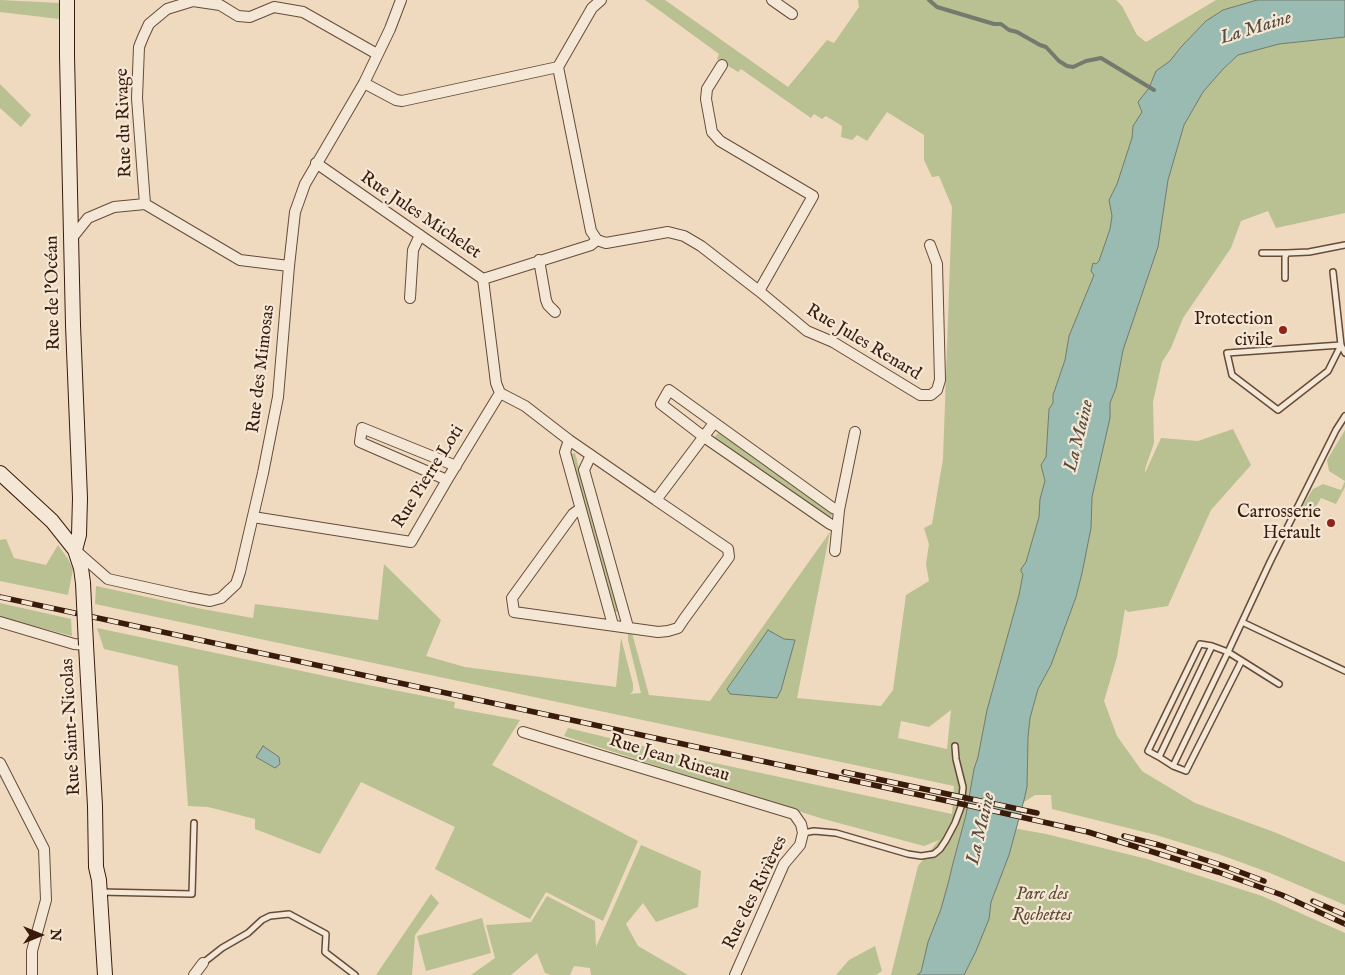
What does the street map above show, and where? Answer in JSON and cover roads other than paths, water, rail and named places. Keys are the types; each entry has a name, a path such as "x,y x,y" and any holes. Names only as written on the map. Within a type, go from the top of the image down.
{"main road":[{"name":"Rue de l'Océan","path":"67,0 67,77 80,498 79,535 75,550 81,568 83,583"},
{"path":"0,473 52,521 75,550"},
{"name":"Rue Saint-Nicolas","path":"83,583 95,806 96,867 106,975"}],"street":[{"name":"Rue des Mimosas","path":"75,550 108,579 210,601 221,598 236,584 263,473 278,397 288,266 295,212 305,184 316,163 364,83 390,29 401,0"},
{"path":"596,240 591,231 558,67 592,4 601,0"},
{"path":"772,0 792,14"},
{"name":"Rue du Rivage","path":"145,204 137,98 139,47 149,24 168,9 193,1 220,5 238,16 250,17 274,3 303,12 378,54"},
{"path":"722,65 707,89 706,99 712,132 720,141 814,196 759,291"},
{"path":"364,83 396,100 402,100 558,67"},
{"name":"Rue Jules Michelet","path":"316,163 484,279 567,251"},
{"path":"72,238 88,218 114,207 145,204 240,260 288,266"},
{"name":"Rue Jules Renard","path":"567,251 591,245 596,240 606,242 668,232 684,236 701,246 807,331 833,342 920,395 931,395 937,390 940,380 938,264 930,245"},
{"path":"410,298 413,250 420,235"},
{"path":"539,260 546,300 548,306 555,312"},
{"path":"484,279 496,383 500,393 525,406 569,440 728,549 729,557 678,628 668,631 658,632 514,612 512,598 573,514 580,509"},
{"path":"837,527 704,437 661,404 669,390 840,510"},
{"name":"Rue Pierre Loti","path":"253,516 412,542 500,393"},
{"path":"656,500 714,423"},
{"path":"447,480 360,442 362,428 456,466"},
{"path":"834,551 855,432"},
{"path":"569,440 565,452 580,509 621,626"},
{"path":"591,455 584,470 621,626"},
{"path":"0,622 74,644 86,645"},
{"name":"Rue Jean Rineau","path":"524,732 786,810 794,814 802,828"},
{"path":"0,764 44,849 46,900 32,951 32,975"},
{"name":"Rue des Rivières","path":"735,975 784,864 800,845 802,828"},
{"path":"194,975 203,963"}],"lane":[{"path":"1262,253 1309,252 1345,245"},
{"path":"1285,278 1285,257 1287,253"},
{"path":"1333,272 1341,345 1345,353"},
{"path":"1341,345 1328,371 1278,410 1232,375 1227,353 1274,350 1341,345"},
{"path":"1173,766 1264,574 1336,430 1345,416"},
{"path":"1242,622 1345,671"},
{"path":"1241,662 1186,771 1173,766 1148,751 1200,644 1228,652 1241,662 1279,684"},
{"path":"1159,757 1212,646"},
{"path":"802,828 836,832 908,854 921,856 934,854 946,840 961,807 963,787 955,746"},
{"path":"99,886 192,894 194,824"},
{"path":"203,963 222,948 248,933 262,920 270,916 289,914 326,934 325,952 355,975"}],"water":[{"name":"La Maine","path":"1257,0 1345,0 1345,37 1279,44 1238,55 1203,92 1184,125 1168,180 1158,247 1123,350 1116,388 1110,403 1110,418 1092,497 1091,528 1076,597 1051,665 1038,689 1030,718 1027,787 1009,855 991,902 989,919 964,975 917,975 921,972 928,942 941,909 949,880 966,815 987,710 1019,595 1023,574 1021,569 1026,562 1039,517 1040,499 1045,481 1041,465 1046,457 1049,409 1053,403 1053,395 1065,360 1069,336 1094,275 1091,271 1093,263 1096,264 1099,261 1110,229 1112,216 1109,200 1117,184 1132,138 1133,126 1142,112 1138,102 1149,88 1156,71 1170,61 1206,21 1223,10"},
{"path":"768,630 784,639 795,640 777,698 730,694 727,689"},
{"path":"263,746 279,757 280,764 275,768 256,757"}],"waterway":[{"path":"929,0 937,7 994,24 1001,24 1009,30 1017,32 1046,47 1059,61 1067,66 1073,67 1086,61 1101,58 1154,90"}],"railway":[{"path":"0,597 1088,832 1218,872 1282,895 1345,924"},
{"path":"844,772 1037,813"},
{"path":"1124,836 1159,845 1264,881"},
{"path":"1313,901 1345,915"}],"place":[{"name":"Protection civile","path":"1283,330"},
{"name":"Carrosserie Herault","path":"1331,523"}],"park label":[{"name":"Parc des Rochettes","path":"1042,905"}]}
